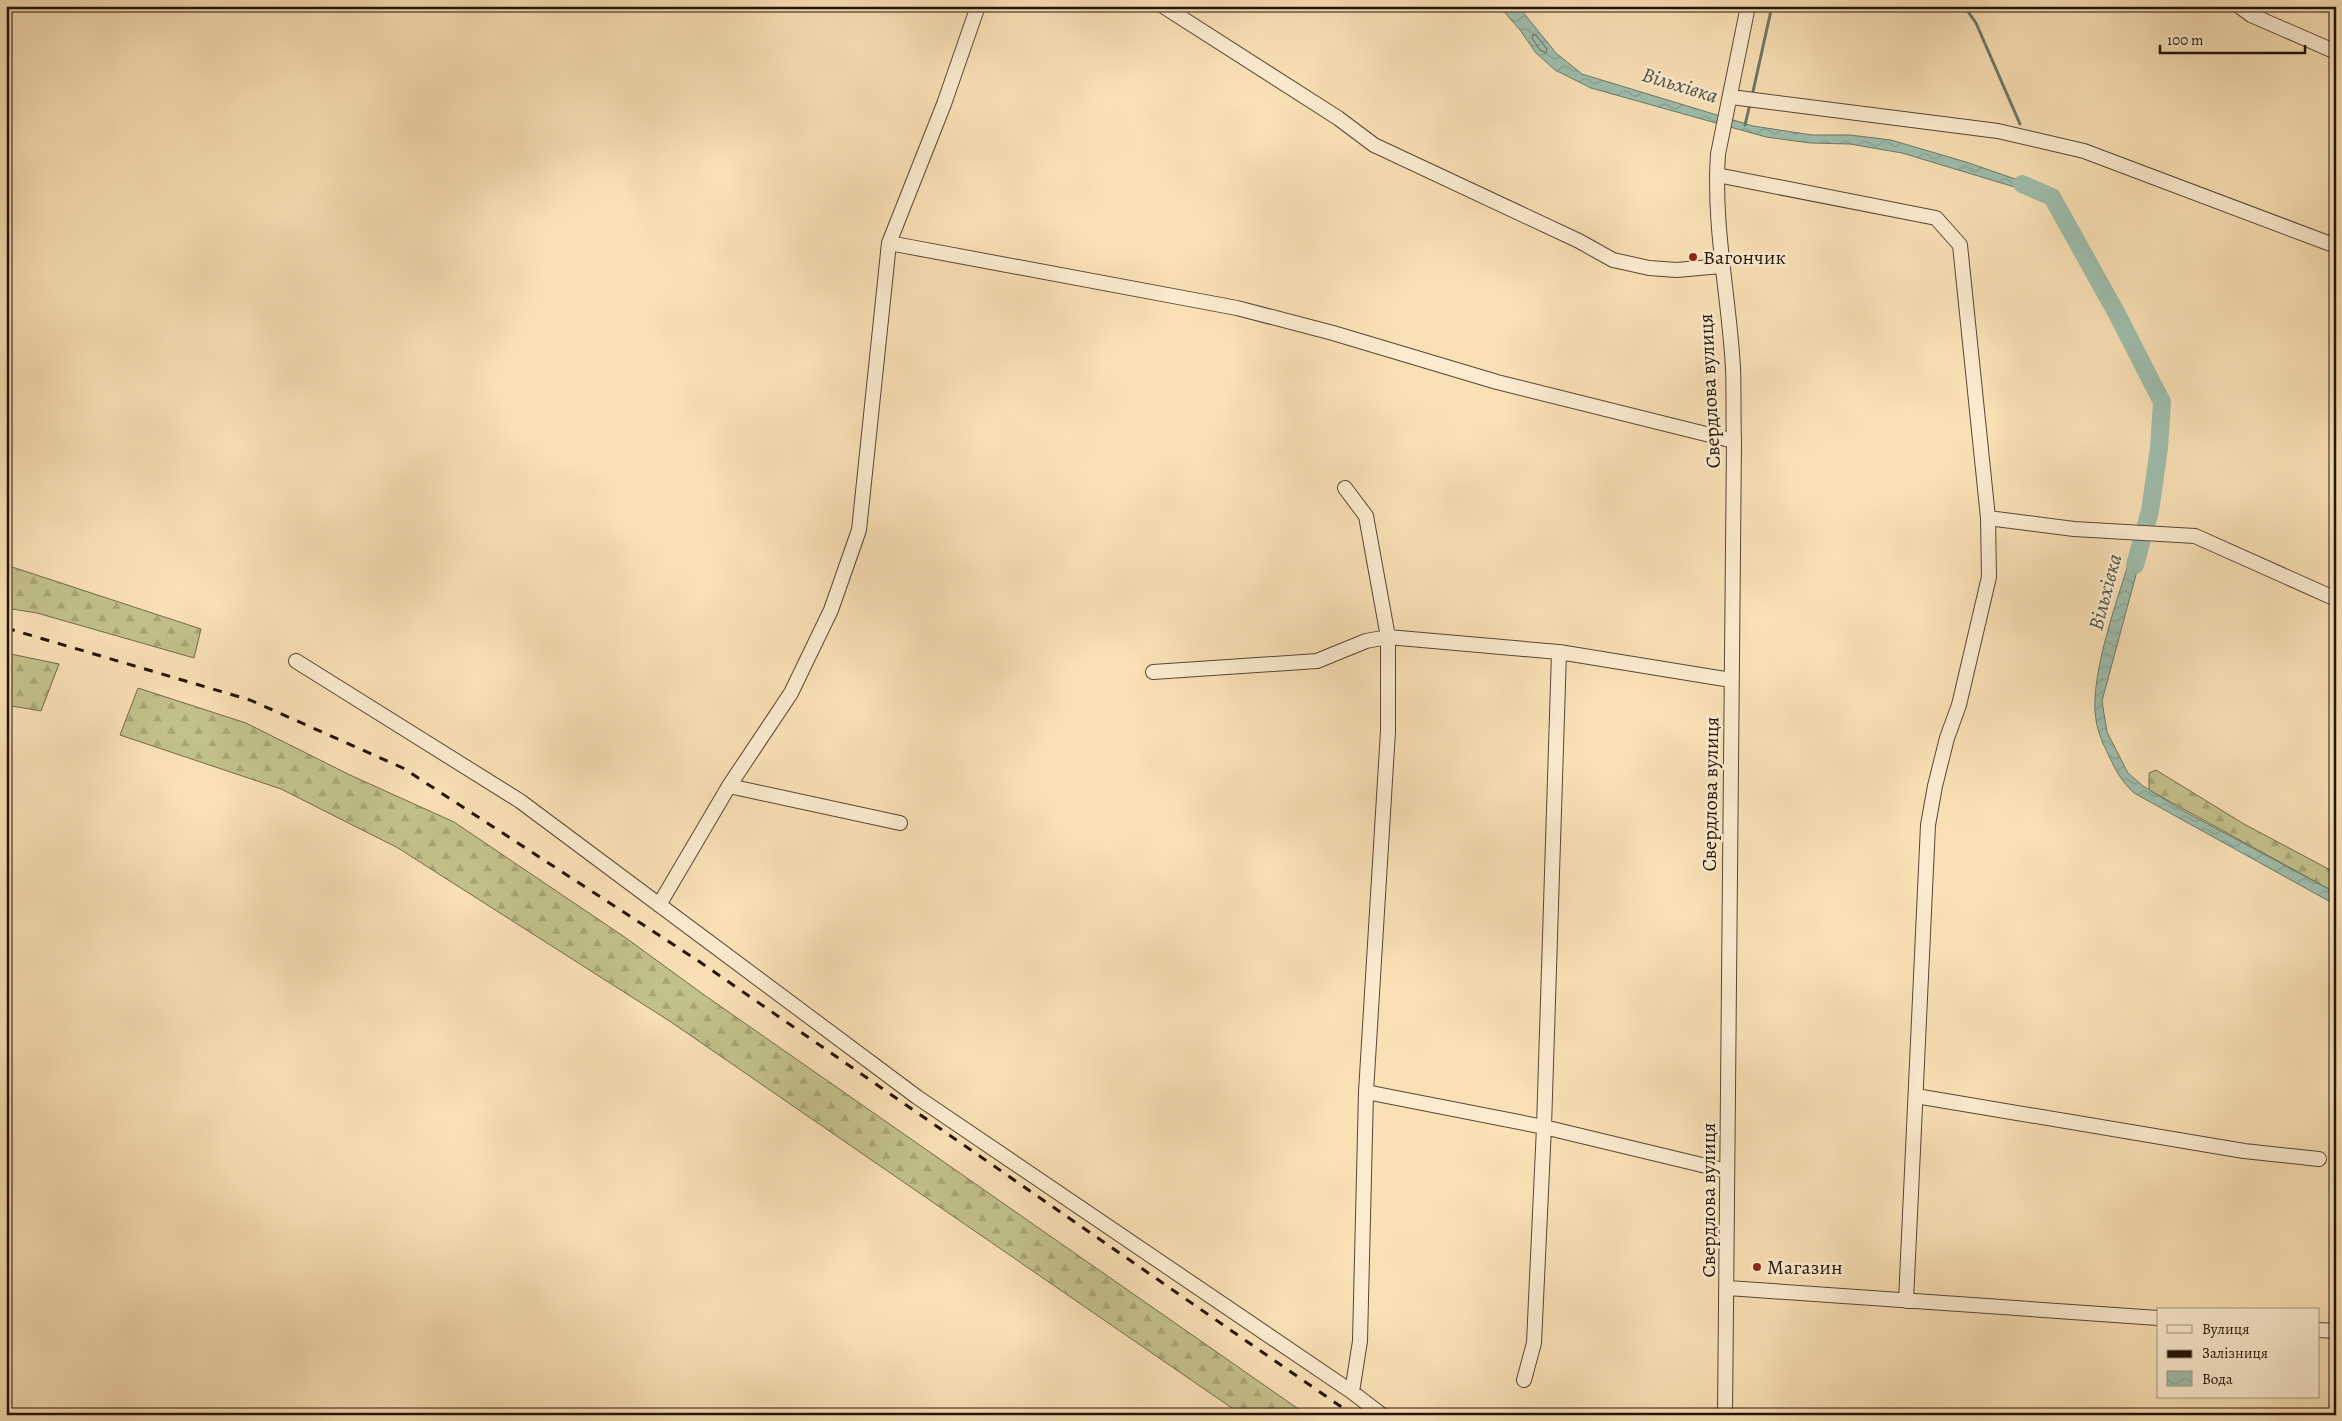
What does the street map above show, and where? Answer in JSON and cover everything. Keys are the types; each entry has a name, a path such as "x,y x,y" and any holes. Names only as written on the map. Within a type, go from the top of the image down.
{"street":[{"path":"659,905 729,786 791,693 831,610 859,530 889,243 944,104 978,6"},
{"path":"1163,6 1338,118 1374,145 1579,241 1614,260 1649,268 1677,270 1721,266"},
{"name":"Свердлова вулиця","path":"1725,1415 1728,1288 1727,1171 1734,441 1732,367 1721,266 1717,175 1718,154 1748,6"},
{"path":"2240,6 2251,15 2336,52"},
{"path":"1729,103 1998,131 2084,151 2336,246"},
{"path":"1717,175 1936,218 1960,245 1988,518 1989,577 1959,704 1947,738 1935,786 1928,825 1906,1301"},
{"path":"889,243 1237,308 1333,333 1497,382 1734,441"},
{"path":"1345,488 1366,516 1388,637 1388,731 1366,1092 1360,1341 1352,1392"},
{"path":"1988,518 2110,531 2195,536 2336,599"},
{"path":"1153,672 1317,661 1366,641 1388,637 1559,652 1731,680"},
{"path":"1524,1380 1534,1343 1544,1127 1559,652"},
{"path":"296,661 520,801 916,1097 1352,1392 1382,1415"},
{"path":"729,786 900,823"},
{"path":"1366,1092 1544,1127 1727,1171"},
{"path":"1916,1096 2244,1151 2319,1159"},
{"path":"1728,1288 2157,1318"},
{"path":"2320,1330 2336,1331"}],"green space":[{"path":"6,565 201,629 194,658 37,613 6,608"},
{"path":"6,653 59,664 41,711 6,705"},
{"path":"138,688 246,723 350,775 454,822 626,938 700,992 1307,1415 1242,1415 671,1022 398,848 281,789 120,735"},
{"path":"2156,770 2244,824 2336,873 2336,893 2149,790 2149,773"}],"water":[{"path":"1499,6 1518,6 1556,53 1582,74 1753,126 1812,135 1850,135 1891,140 1966,162 2044,189 2041,195 1902,153 1850,144 1810,143 1766,137 1591,88 1555,70 1536,53 1520,30"},
{"path":"2135,542 2144,545 2102,701 2107,732 2128,773 2143,786 2180,809 2336,893 2336,905 2134,793 2117,771 2099,734 2095,701 2101,656"}],"waterway":[{"name":"Вільхівка","path":"1752,96 1772,6"},
{"name":"Вільхівка","path":"1964,6 1976,23 2020,124"},
{"name":"Вільхівка","path":"1745,125 1750,104"},
{"name":"Вільхівка","path":"2022,184 2052,197 2117,314 2162,402 2159,448 2150,511 2135,565"}],"railway":[{"path":"6,628 250,700 403,768 697,960 1353,1415"}],"place":[{"name":"Вагончик","path":"1693,257"},
{"name":"Mагазин","path":"1757,1267"}]}
